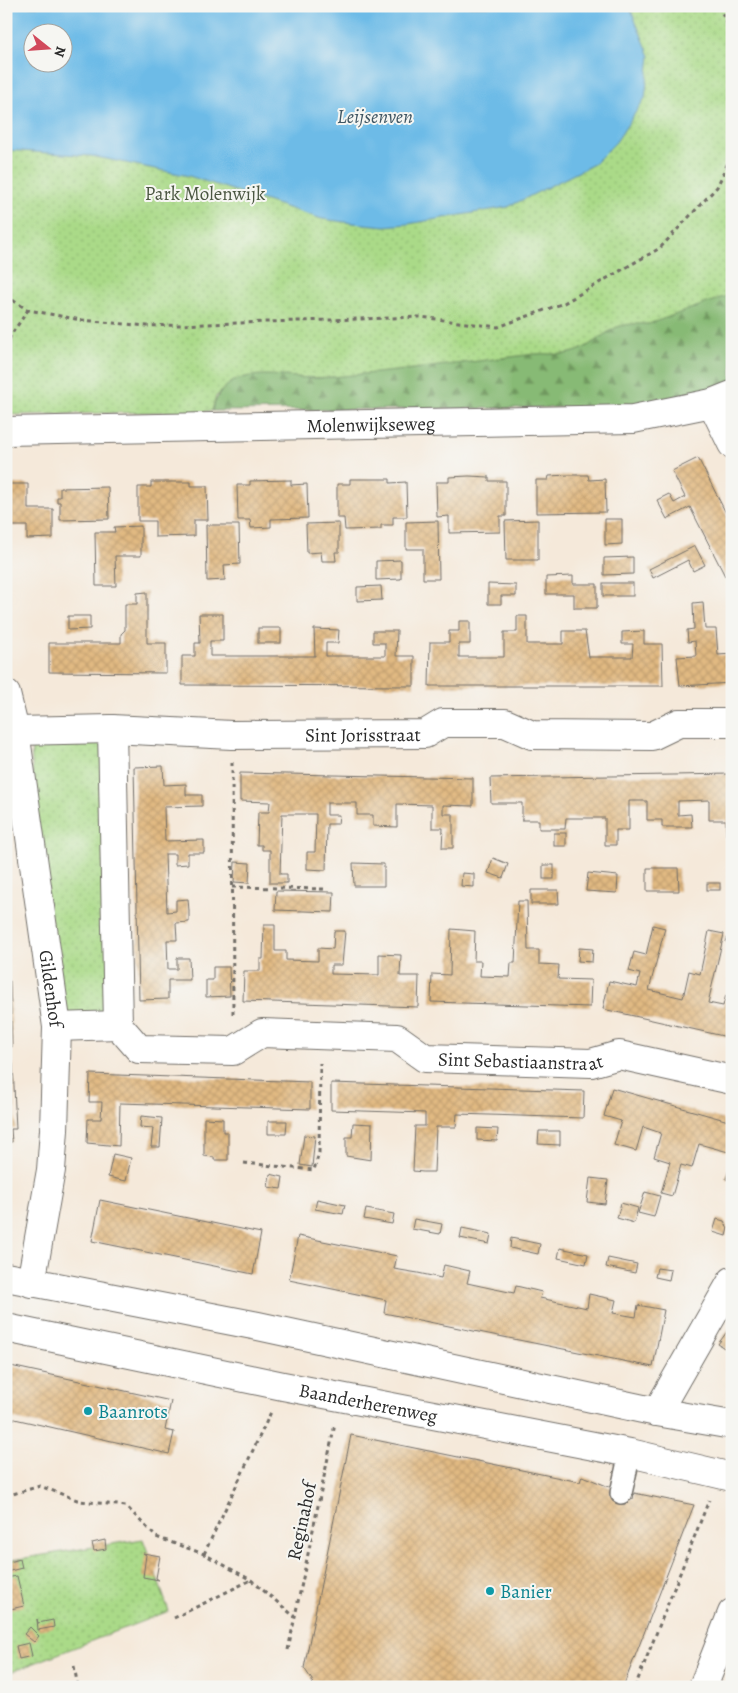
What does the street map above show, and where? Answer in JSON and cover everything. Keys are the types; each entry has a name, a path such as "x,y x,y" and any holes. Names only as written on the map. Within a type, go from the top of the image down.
{"street":[{"name":"Molenwijkseweg","path":"6,431 633,419 722,399"},
{"path":"722,399 732,444"},
{"name":"Gildenhof","path":"6,694 15,731 57,1027 51,1170 19,1280"},
{"name":"Sint Jorisstraat","path":"15,731 112,729 232,735 425,734 443,723 505,723 532,735 652,736 678,723 732,723"},
{"path":"112,729 118,1025 139,1049 233,1051"},
{"path":"57,1027 118,1025"},
{"name":"Sint Sebastiaanstraat","path":"233,1051 262,1033 397,1038 425,1058 591,1063 619,1055 732,1080"},
{"path":"19,1280 258,1326 657,1412 732,1425"},
{"path":"657,1412 732,1281"},
{"name":"Baanderherenweg","path":"6,1328 283,1386 630,1453 726,1475"},
{"path":"621,1493 630,1453"},
{"path":"703,1687 732,1613"}],"path":[{"path":"719,6 732,34"},
{"path":"6,296 28,310 81,320 148,326 420,317 498,327 564,303 660,248 718,187 732,154"},
{"path":"6,347 10,335 28,310"},
{"path":"232,735 233,1051"},
{"path":"232,887 324,889"},
{"path":"244,1163 314,1170 318,1153 320,1060 307,1036"},
{"path":"204,1554 283,1386"},
{"name":"Reginahof","path":"288,1650 341,1397"},
{"path":"635,1687 726,1475"},
{"path":"6,1496 40,1486 80,1501 126,1506 156,1537 204,1554 251,1580 295,1617"},
{"path":"174,1618 251,1580"},
{"path":"74,1666 78,1687"}],"green space":[{"name":"Park Molenwijk","path":"6,6 732,6 732,342 552,373 240,379 216,396 212,411 6,415"},
{"path":"732,294 732,384 713,392 623,407 212,411 219,395 229,384 242,378 256,375 272,375 326,378 535,354 572,353 619,326 649,324"},
{"path":"98,738 103,745 111,1019 63,1020 33,784 31,742"},
{"path":"143,1539 169,1611 6,1674 6,1561"}],"water":[{"name":"Leijsenven","path":"6,6 629,6 650,56 645,98 616,142 594,164 508,207 408,224 385,226 352,223 322,219 189,176 92,156 6,150"}],"building":[{"path":"698,458 732,525 732,572 725,576 690,507 667,519 657,500 669,494 674,503 685,497 672,471"},
{"path":"588,475 589,480 605,479 606,512 536,513 536,480 548,480 549,476"},
{"path":"449,477 489,477 489,481 506,481 506,516 500,516 500,532 449,533 449,516 437,517 436,482 449,482"},
{"path":"350,479 390,479 390,483 406,482 407,517 393,517 393,525 381,525 381,529 345,530 344,518 337,518 337,484 350,484"},
{"path":"291,480 291,485 307,484 308,518 271,519 271,527 251,528 250,520 238,520 237,485 250,485 250,481"},
{"path":"151,482 191,482 191,486 207,486 208,520 194,520 194,536 155,537 155,521 138,521 138,487 151,487"},
{"path":"6,484 28,484 28,509 53,509 53,538 27,539 27,526 6,526"},
{"path":"108,487 109,519 60,520 60,502 57,502 57,497 60,497 60,488"},
{"path":"605,519 622,519 622,544 605,545"},
{"path":"538,520 538,560 506,560 505,521"},
{"path":"438,521 439,579 423,579 423,549 406,549 406,522"},
{"path":"339,523 339,552 335,552 336,561 322,561 321,552 307,553 306,524"},
{"path":"206,525 239,525 240,564 224,565 225,580 207,581"},
{"path":"141,526 141,556 115,556 116,586 96,586 95,532 115,532 114,527"},
{"path":"695,546 705,565 693,571 688,560 653,578 649,569"},
{"path":"633,557 633,574 604,575 604,558"},
{"path":"401,560 401,579 376,580 376,561"},
{"path":"573,576 573,584 597,584 597,608 574,608 574,594 546,594 546,577"},
{"path":"603,583 633,583 633,596 603,596"},
{"path":"488,584 516,585 516,596 501,596 501,604 488,604"},
{"path":"381,586 382,600 357,601 357,587"},
{"path":"147,592 147,643 166,643 166,673 49,672 49,643 121,643 121,634 125,630 125,604 137,604 137,593"},
{"path":"703,602 705,629 716,629 718,655 732,654 732,683 680,686 677,657 696,656 695,641 688,642 687,630 694,629 693,603"},
{"path":"199,614 223,614 223,641 210,641 210,656 315,656 314,629 339,630 338,643 326,643 326,656 385,656 385,643 373,643 373,631 397,631 396,656 414,656 414,686 182,685 182,656 195,656 195,643 200,643"},
{"path":"68,616 90,616 90,629 68,630"},
{"path":"517,616 527,616 527,644 563,644 563,631 585,631 589,657 632,657 633,644 622,644 622,632 644,631 644,644 662,644 663,686 429,686 430,642 449,642 449,631 459,631 459,621 470,621 470,644 459,644 459,657 504,657 504,632 517,632"},
{"path":"258,628 281,628 281,643 258,643"},
{"path":"163,766 164,785 186,784 186,795 202,795 202,806 164,807 165,841 204,840 204,853 188,853 188,864 175,865 175,854 165,854 167,912 176,911 176,900 188,899 189,911 189,922 176,923 177,940 167,940 168,969 177,969 177,958 189,958 190,980 168,980 168,999 139,1000 134,767"},
{"path":"240,773 473,778 473,806 443,805 443,814 453,814 453,848 442,848 443,828 432,828 432,805 397,804 397,827 373,826 373,815 357,815 357,803 327,803 327,815 339,815 338,824 327,824 326,870 307,869 307,852 315,852 316,814 282,814 280,874 287,874 287,883 270,883 270,850 262,850 262,845 257,845 258,812 269,812 270,802 240,801"},
{"path":"732,774 732,835 726,835 726,820 709,820 709,800 678,801 678,815 691,814 692,827 662,827 662,820 647,820 647,801 629,801 629,830 616,830 616,845 605,845 605,818 566,818 565,829 539,829 539,820 522,820 522,803 491,803 490,778"},
{"path":"554,833 566,833 566,846 554,846"},
{"path":"493,858 508,864 503,878 488,873"},
{"path":"235,862 250,863 249,883 234,882"},
{"path":"353,863 384,864 384,886 354,886"},
{"path":"543,865 554,865 554,879 543,879"},
{"path":"647,868 678,868 679,891 647,891"},
{"path":"462,873 474,874 474,887 461,886"},
{"path":"588,873 618,876 617,893 586,891"},
{"path":"707,883 720,883 720,890 707,890"},
{"path":"531,890 558,890 559,904 531,904"},
{"path":"276,891 334,892 333,912 275,910"},
{"path":"518,901 527,901 528,950 539,950 539,964 559,965 558,979 591,980 590,1007 431,1002 432,974 450,975 451,929 475,931 474,961 481,961 480,976 510,977 511,963 515,963"},
{"path":"264,925 275,925 275,951 286,951 286,960 318,961 318,948 333,949 334,931 345,931 342,965 331,965 331,974 379,975 379,954 401,955 400,976 419,976 418,1007 243,1001 244,971 260,971 260,959 263,959"},
{"path":"653,925 665,928 649,990 683,998 689,971 700,974 709,931 724,934 708,1003 723,1006 726,995 732,996 732,1038 603,1009 609,981 637,987 640,974 629,971 634,952 646,955"},
{"path":"730,929 732,929 732,943 726,942"},
{"path":"579,948 593,949 592,962 578,961"},
{"path":"213,967 229,967 230,996 206,997 206,980 213,980"},
{"path":"10,981 12,1047 6,1047 6,982"},
{"path":"6,1064 13,1064 16,1129 11,1129 12,1142 6,1142"},
{"path":"90,1074 310,1082 310,1109 120,1103 119,1146 87,1143 88,1119 101,1119 102,1102 89,1102"},
{"path":"331,1083 584,1091 583,1118 457,1114 456,1127 436,1127 434,1172 413,1171 415,1126 425,1126 425,1113 331,1110"},
{"path":"612,1088 732,1122 732,1153 699,1144 692,1168 681,1165 672,1196 661,1193 670,1162 654,1157 661,1133 643,1127 636,1151 614,1145 621,1121 604,1116"},
{"path":"141,1116 162,1118 160,1147 151,1147 153,1128 140,1127"},
{"path":"204,1118 223,1119 223,1132 228,1132 228,1160 214,1160 214,1157 204,1156"},
{"path":"268,1121 287,1121 286,1134 268,1134"},
{"path":"353,1123 372,1124 371,1160 346,1156 346,1137 352,1137"},
{"path":"477,1128 498,1129 497,1141 477,1140"},
{"path":"539,1131 560,1131 560,1145 538,1144"},
{"path":"304,1135 315,1136 312,1167 300,1165"},
{"path":"113,1154 131,1158 126,1181 108,1177"},
{"path":"732,1163 732,1181 726,1179"},
{"path":"270,1174 283,1177 281,1189 268,1187"},
{"path":"590,1178 608,1180 605,1204 587,1202"},
{"path":"645,1192 660,1196 654,1217 638,1213"},
{"path":"317,1199 345,1205 343,1214 315,1209"},
{"path":"100,1200 261,1233 253,1274 92,1241"},
{"path":"621,1203 638,1208 634,1223 617,1218"},
{"path":"366,1209 394,1214 392,1224 364,1219"},
{"path":"414,1219 442,1224 440,1234 412,1229"},
{"path":"717,1219 724,1221 728,1228 726,1236 713,1232"},
{"path":"462,1228 491,1234 489,1244 460,1238"},
{"path":"298,1236 397,1256 394,1269 441,1278 444,1265 470,1271 467,1283 514,1293 516,1286 542,1292 540,1298 587,1308 589,1294 616,1300 613,1313 636,1317 638,1305 664,1310 653,1367 384,1313 386,1300 289,1280"},
{"path":"511,1238 540,1244 538,1254 510,1248"},
{"path":"560,1248 588,1254 586,1264 558,1258"},
{"path":"608,1258 637,1264 635,1273 606,1267"},
{"path":"657,1268 671,1270 669,1280 655,1277"},
{"path":"732,1325 732,1353 718,1344"},
{"name":"Baanrots","path":"6,1365 171,1401 165,1430 174,1432 169,1454 6,1417"},
{"name":"Banier","path":"351,1435 580,1482 582,1476 612,1488 610,1494 633,1499 634,1493 694,1505 623,1687 313,1687 312,1680 304,1668"},
{"path":"105,1540 106,1549 94,1551 92,1543"},
{"path":"143,1553 160,1556 156,1578 159,1580 143,1577 146,1555"},
{"path":"20,1559 22,1568 6,1572 6,1563"},
{"path":"17,1576 24,1606 6,1610 6,1578"},
{"path":"37,1619 38,1623 53,1620 54,1627 38,1630"},
{"path":"30,1627 39,1636 34,1642 24,1634"},
{"path":"29,1643 32,1656 19,1659 16,1646"}],"place":[{"name":"Baanrots","path":"88,1411"},
{"name":"Banier","path":"490,1591"}]}
